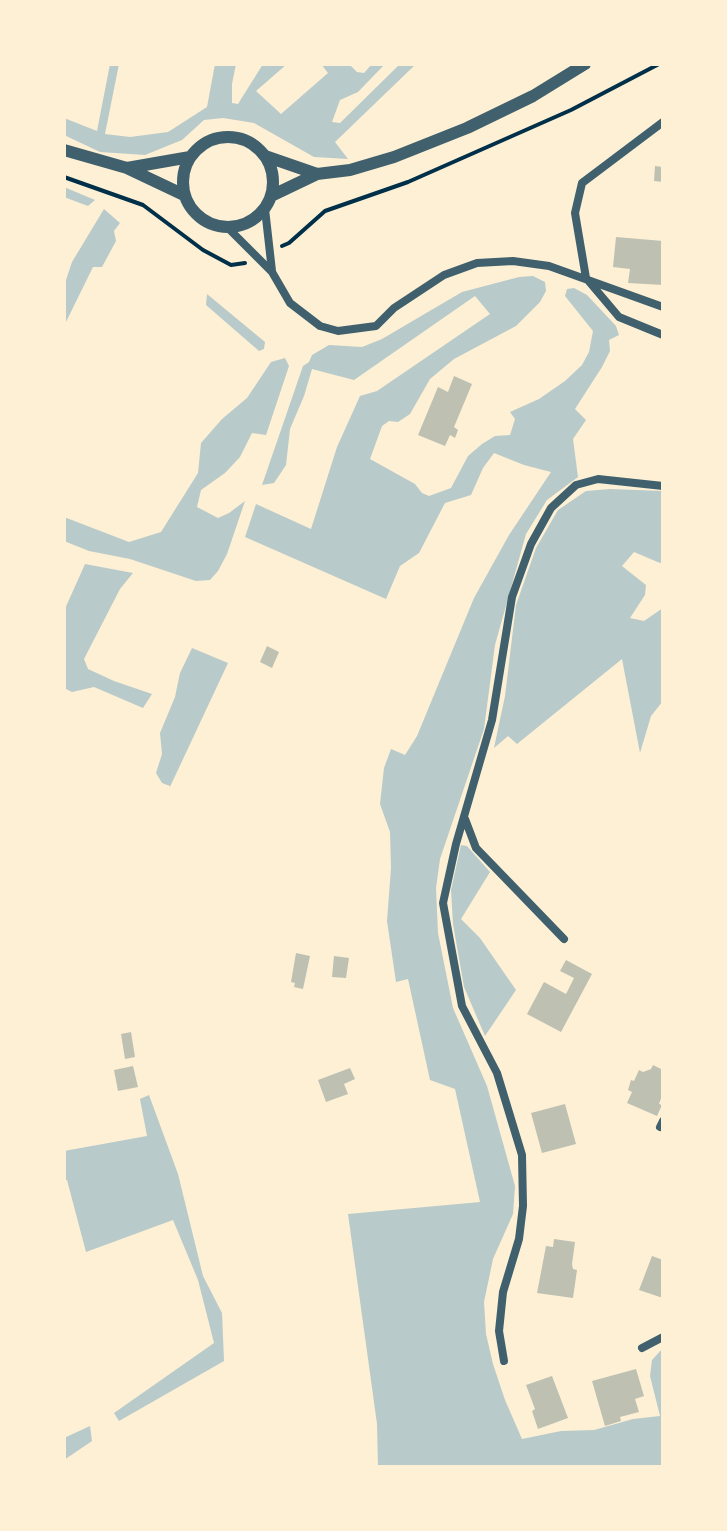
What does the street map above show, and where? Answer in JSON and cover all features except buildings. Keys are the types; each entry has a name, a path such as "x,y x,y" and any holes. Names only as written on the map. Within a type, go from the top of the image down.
{"street":[{"path":"271,196 317,174 350,170 394,157 467,128 533,96 585,64"},
{"path":"663,122 582,183 575,213 586,278 619,317 663,335"},
{"path":"127,168 190,157 209,141 221,137 246,140 265,156 317,174"},
{"path":"64,150 83,158 127,168 184,195"},
{"path":"190,157 182,182 190,208 213,226 228,228 255,219 265,209 273,182 265,156"},
{"path":"265,209 272,272"},
{"path":"228,228 272,272 290,303 320,326 338,331 376,326 394,308 444,275 477,263 513,261 549,266 663,307"},
{"path":"504,1361 499,1331 503,1292 519,1239 523,1206 522,1155 497,1073 462,1006 443,903 492,720 512,597 531,544 551,508 576,485 598,479 663,486"},
{"path":"464,818 476,848 564,939"},
{"path":"642,1348 663,1337"}],"shaded area":[{"path":"110,64 119,64 105,134 130,137 168,132 207,107 215,64 236,64 232,103 238,104 263,64 287,64 256,91 281,114 328,73 321,64 349,64 357,72 364,73 372,64 385,64 358,92 340,100 332,122 340,123 400,64 416,64 335,142 348,159 314,157 254,123 223,118 204,120 182,140 145,155 100,152 64,135 64,118 97,131"},
{"path":"64,187 95,200 88,206 64,197"},
{"path":"104,209 120,223 114,231 116,241 102,267 93,267 64,326 64,286 72,262"},
{"path":"533,276 545,282 546,291 540,302 516,326 454,359 430,379 410,414 398,422 389,421 382,426 370,459 415,484 429,496 451,488 468,456 495,436 510,435 515,419 510,412 539,399 582,365 589,352 593,331 565,296 567,289 574,288 587,295 616,326 619,335 609,340 610,351 575,409 586,420 573,439 578,477 547,500 526,534 495,645 484,729 440,859 436,888 438,933 453,1008 487,1086 515,1186 513,1214 493,1259 484,1302 486,1334 505,1400 522,1439 561,1431 594,1430 633,1419 660,1416 650,1376 652,1360 663,1348 663,1467 378,1467 377,1424 348,1214 480,1202 455,1089 430,1080 408,979 396,982 387,921 390,832 380,804 384,768 391,749 405,755 417,736 474,598 509,535 551,472 494,453 483,468 471,495 445,503 419,553 400,566 386,599 245,537 256,504 311,529 337,447 360,396 377,391 490,314 475,296 354,380 312,369 290,429 286,465 274,483 262,485 303,366 312,355 329,345 362,347 382,339 462,292"},
{"path":"207,294 265,342 264,349 259,351 206,305"},
{"path":"285,358 289,366 266,435 252,433 240,457 225,473 201,490 197,507 218,518 245,501 227,554 210,580 196,581 64,541 64,517 129,542 161,532 198,473 201,443 222,419 247,398 271,362"},
{"path":"586,491 663,491 663,561 660,563 634,552 622,566 646,585 645,595 630,618 644,621 663,608 663,701 651,716 640,753 622,659 517,744 508,736 494,748 505,696 516,605 536,548 558,510"},
{"path":"85,564 133,573 120,589 84,659 88,669 152,694 143,708 94,687 72,692 64,688 64,611"},
{"path":"192,648 228,663 169,789 170,786 162,783 156,773 162,754 160,733 175,697 180,673"},
{"path":"461,845 467,846 490,872 461,919 480,938 516,990 485,1036 464,987 453,924 451,890"},
{"path":"149,1095 178,1174 203,1276 222,1313 224,1361 119,1421 114,1413 214,1343 198,1280 173,1220 86,1252 67,1180 64,1180 64,1151 147,1136 140,1099"},
{"path":"90,1426 92,1441 64,1460 64,1438"}]}
